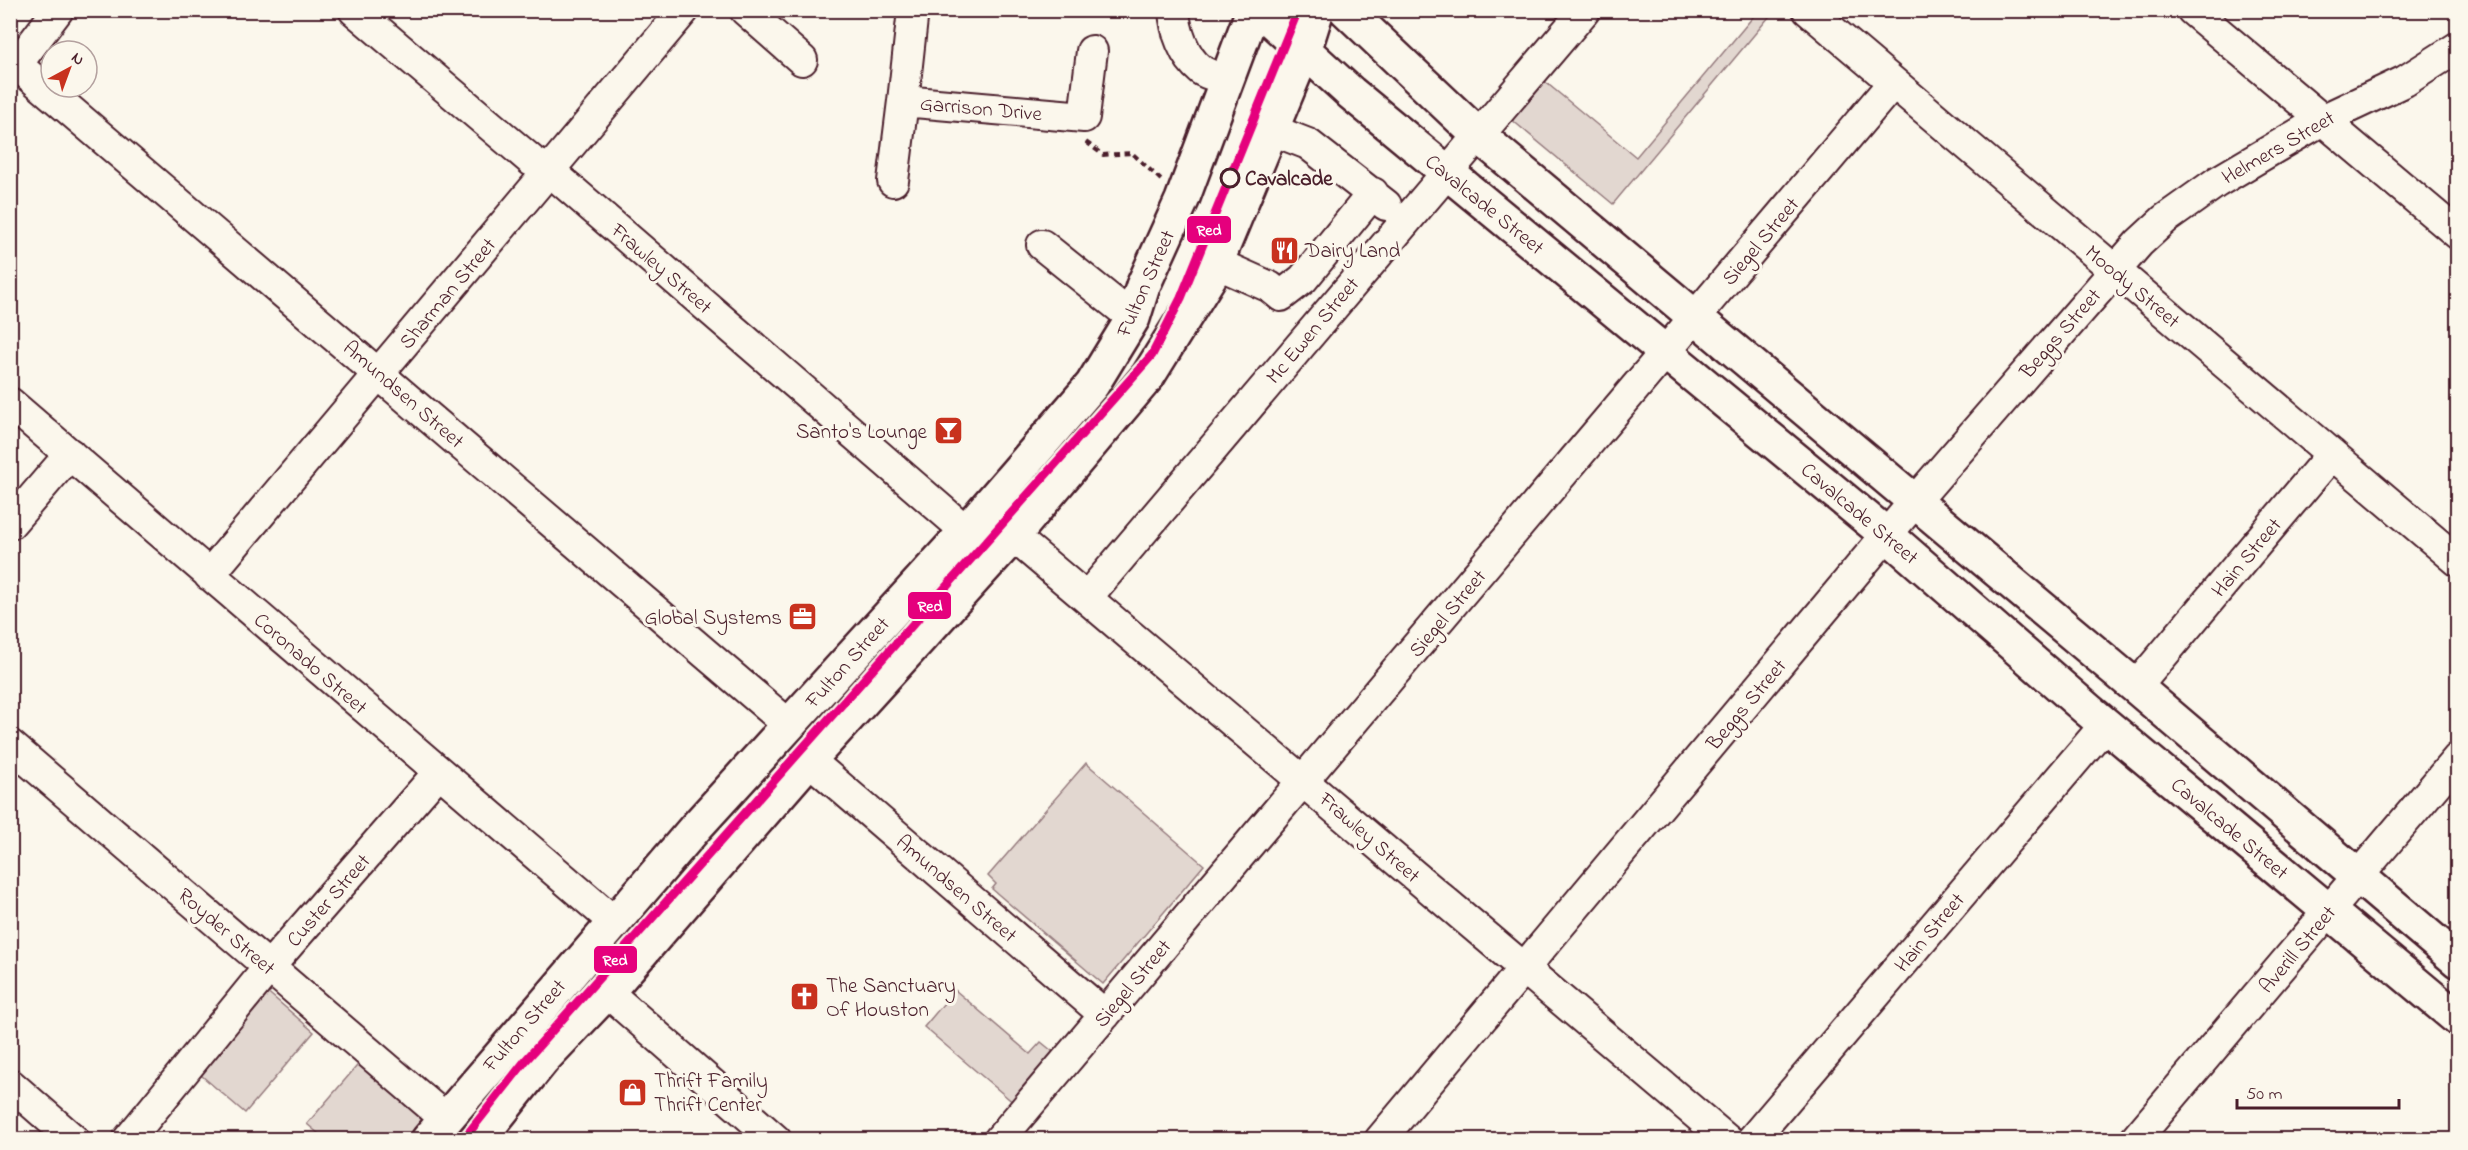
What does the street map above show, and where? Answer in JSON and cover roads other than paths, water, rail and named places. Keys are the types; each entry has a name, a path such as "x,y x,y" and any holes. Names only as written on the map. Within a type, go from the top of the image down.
{"main road":[{"name":"Fulton Street","path":"436,1129 613,921 966,531 1092,385 1134,318 1143,286 1182,200 1253,10"},
{"name":"Cavalcade Street","path":"1260,10 1304,51 1446,173 1667,351 1887,535 2106,724 2457,1019"},
{"name":"Fulton Street","path":"478,1140 543,1059 608,992 809,760 1013,536 1148,376 1193,306 1216,263 1304,51 1317,10"},
{"name":"Cavalcade Street","path":"1346,10 1478,135 2136,687 2457,962"}],"street":[{"path":"14,61 58,10"},
{"name":"Sharman Street","path":"209,575 684,10"},
{"path":"745,10 802,60"},
{"name":"Garrison Drive","path":"913,10 903,101 1084,117 1092,51"},
{"path":"1174,10 1175,27 1190,57 1202,71 1227,79"},
{"name":"Mc Ewen Street","path":"1087,597 1585,10"},
{"name":"Moody Street","path":"1808,10 1892,84 2457,561"},
{"path":"2192,10 2457,234"},
{"name":"Frawley Street","path":"358,12 532,161 550,171 966,531"},
{"name":"Helmers Street","path":"2114,270 2165,219 2217,182 2322,120 2405,81 2457,47"},
{"name":"Amundsen Street","path":"14,61 789,725"},
{"name":"Siegel Street","path":"999,1140 1305,781 1892,84"},
{"path":"893,182 903,101"},
{"path":"1272,130 1308,144 1373,193 1404,221"},
{"path":"1281,296 1303,279 1373,193"},
{"path":"1042,245 1134,318"},
{"path":"1216,263 1270,287 1314,328"},
{"name":"Beggs Street","path":"1380,1140 1915,501 2114,270"},
{"name":"Coronado Street","path":"10,403 613,921"},
{"path":"10,524 70,454"},
{"name":"Hain Street","path":"2136,687 2332,454"},
{"name":"Frawley Street","path":"1013,536 1727,1140"},
{"name":"Hain Street","path":"1752,1140 2106,724"},
{"name":"Royder Street","path":"10,745 269,968 436,1129"},
{"name":"Averill Street","path":"2135,1140 2457,758"},
{"name":"Amundsen Street","path":"809,760 1105,1015"},
{"name":"Custer Street","path":"128,1140 269,968 438,773"},
{"path":"608,992 776,1140"},
{"path":"10,1084 74,1140"}],"place":[{"name":"Cavalcade","path":"1230,178"},
{"name":"Dairy Land","path":"1284,250"},
{"name":"Santo's Lounge","path":"948,431"},
{"name":"Global Systems","path":"803,617"},
{"name":"The Sanctuary Of Houston","path":"805,997"},
{"name":"Thrift Family Thrift Center","path":"633,1092"}]}
